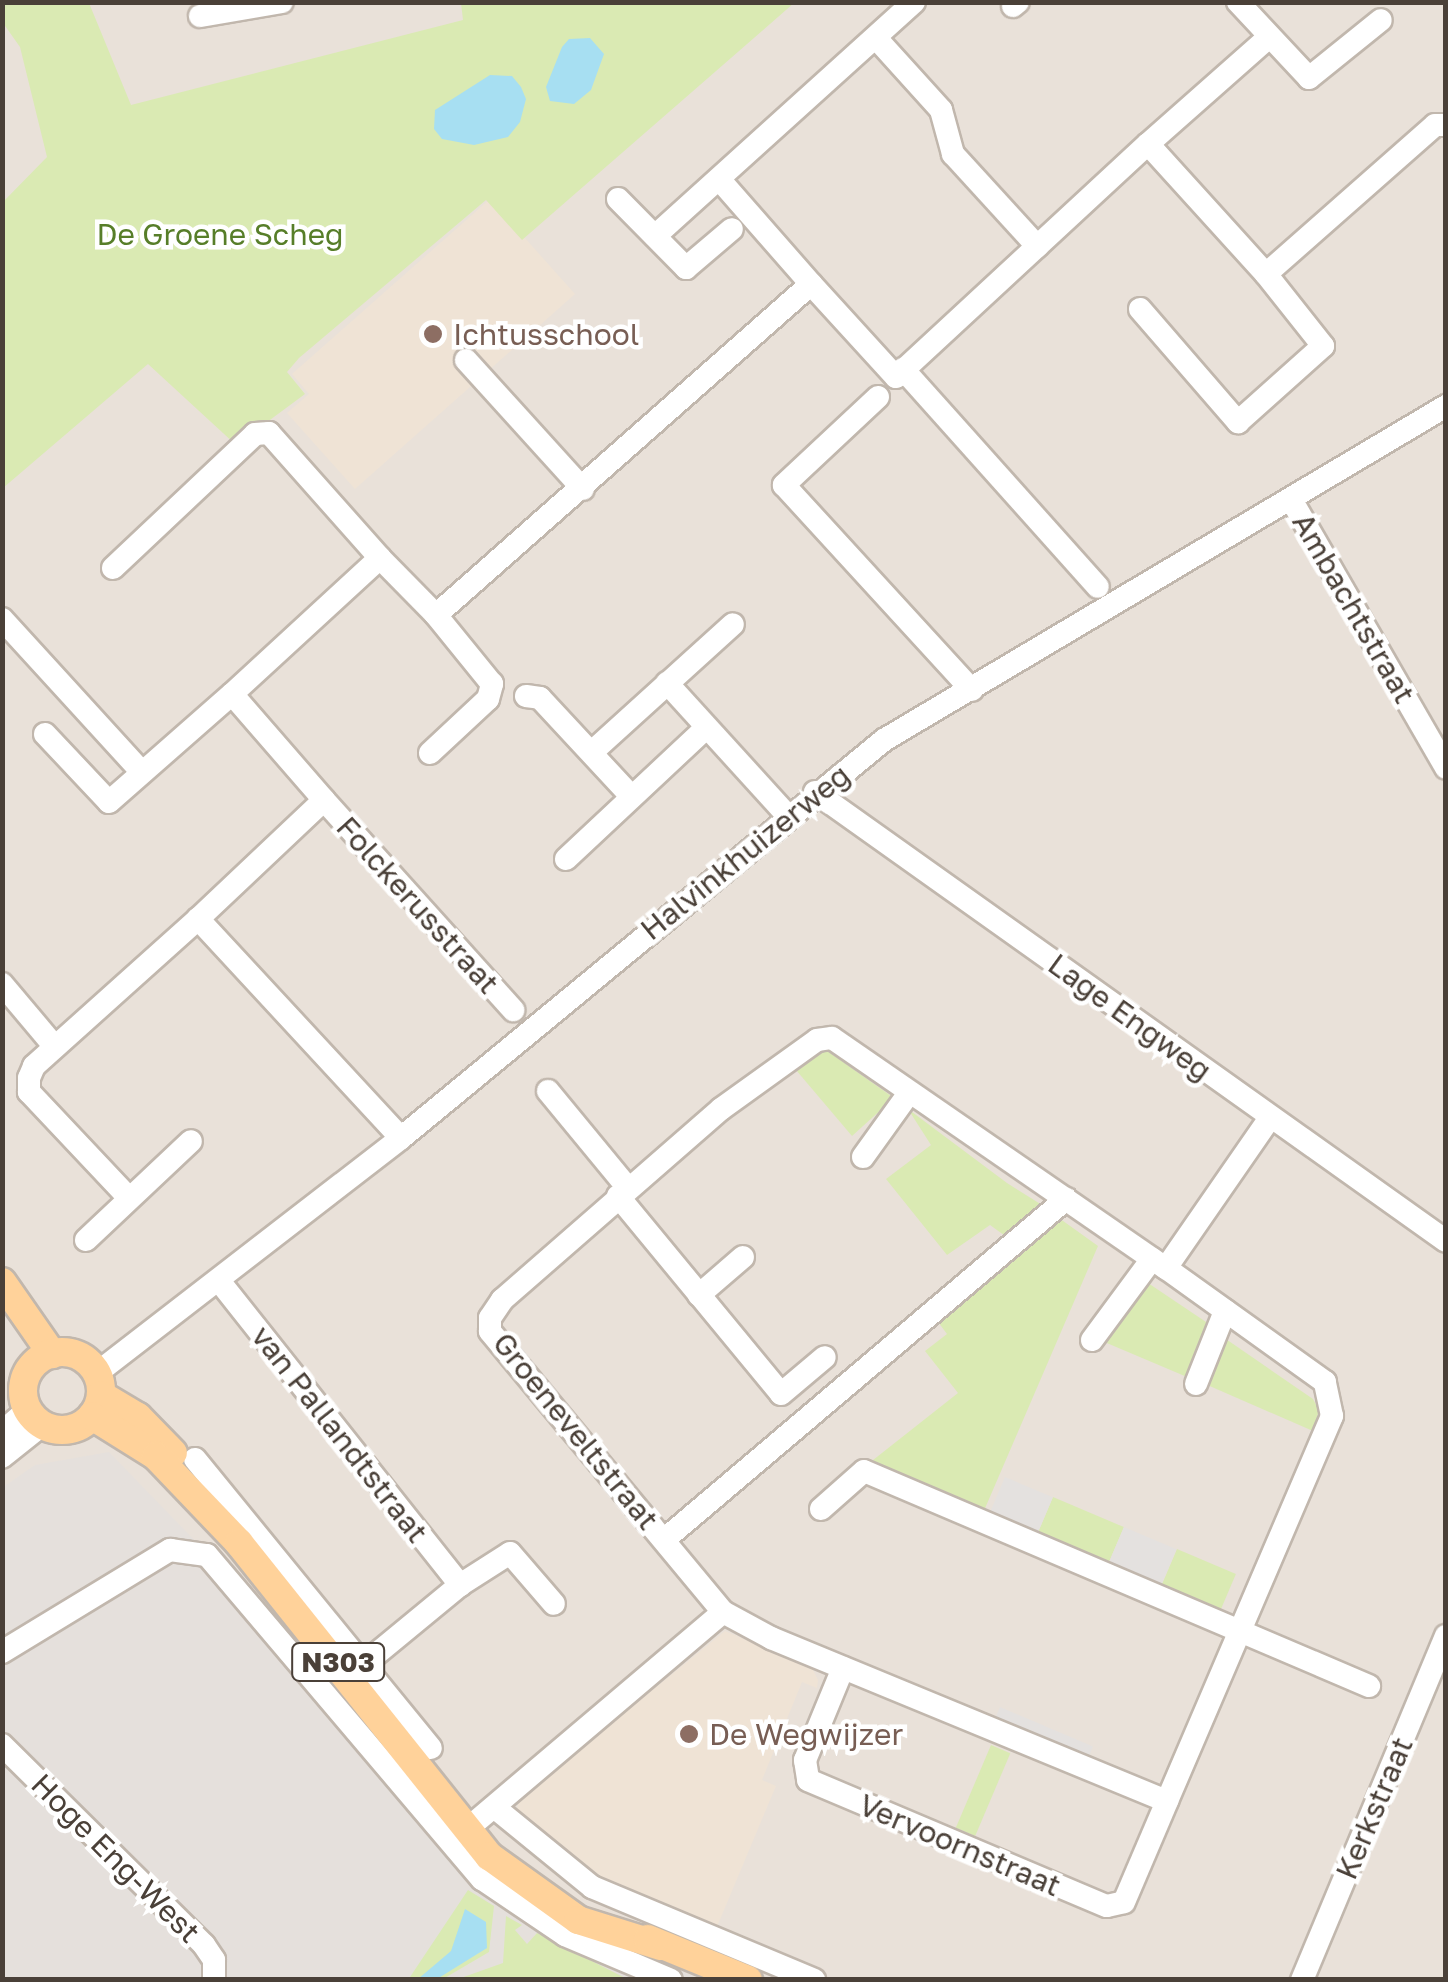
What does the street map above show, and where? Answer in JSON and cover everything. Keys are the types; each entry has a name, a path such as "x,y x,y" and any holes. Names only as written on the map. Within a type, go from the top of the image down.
{"main road":[{"path":"2,1282 44,1358"},
{"path":"2,1296 44,1358"},
{"name":"N303","path":"44,1358 74,1354 97,1395 154,1431 239,1543 356,1671 435,1782 479,1820 550,1905 748,1980"},
{"path":"44,1358 24,1380 35,1417 71,1430 97,1395"}],"street":[{"path":"200,16 282,2"},
{"path":"655,236 914,2"},
{"path":"1238,2 1308,78 1380,20"},
{"path":"876,38 941,110 953,154 1037,246"},
{"path":"719,179 896,378 1148,144 1269,38"},
{"path":"1266,274 1434,124 1446,125"},
{"path":"1140,309 1238,422 1324,346 1266,274 1148,144"},
{"path":"618,199 686,268 732,229"},
{"path":"436,615 811,284"},
{"path":"466,360 583,489"},
{"path":"904,369 1098,587"},
{"path":"878,397 784,484 972,690"},
{"name":"Halvinkhuizerweg","path":"97,1395 220,1282 401,1138 815,792 884,740 1446,406"},
{"path":"113,568 255,434 269,434 490,677 507,693 540,698 631,796"},
{"name":"Ambachtstraat","path":"1292,501 1446,768"},
{"path":"46,734 109,802 380,558"},
{"path":"2,619 141,771"},
{"path":"592,752 733,624"},
{"path":"667,683 787,815"},
{"path":"430,752 507,693"},
{"name":"Folckerusstraat","path":"232,694 513,1010"},
{"path":"566,859 706,728"},
{"name":"Lage Engweg","path":"815,792 1446,1241"},
{"path":"129,1198 29,1092 34,1066 324,800"},
{"path":"198,919 401,1138"},
{"path":"2,984 55,1047"},
{"name":"Groeneveltstraat","path":"723,1612 490,1331 502,1300 721,1109 825,1035 1159,1264"},
{"path":"548,1091 699,1295 804,1423"},
{"path":"862,1157 909,1093"},
{"path":"1092,1340 1159,1264 1270,1118"},
{"path":"86,1240 192,1140"},
{"name":"Groeneveltstraat","path":"666,1540 1066,1200"},
{"path":"699,1295 742,1257"},
{"name":"Vervoornstraat","path":"843,1668 805,1760 808,1780 1107,1906 1124,1902 1332,1416 1325,1382 1159,1264"},
{"name":"van Pallandtstraat","path":"220,1282 460,1585"},
{"path":"1196,1384 1225,1311"},
{"path":"781,1394 825,1357"},
{"path":"2,1432 35,1417"},
{"path":"2,1457 35,1417"},
{"path":"194,1460 356,1671 431,1748"},
{"path":"821,1509 864,1471 1369,1686"},
{"path":"2,1652 170,1550 207,1556 482,1879 564,1935 671,1980"},
{"path":"356,1671 460,1585 510,1553 554,1604"},
{"path":"814,1980 592,1887 479,1820 723,1612 843,1668 1167,1801"},
{"name":"Kerkstraat","path":"1302,1980 1446,1636"},
{"name":"Hoge Eng-West","path":"2,1745 204,1945 214,1960 214,1980"}],"shaded area":[{"path":"3,3 1445,3 1445,1979 3,1979"},
{"name":"Ichtusschool","path":"490,199 575,294 355,489 287,413 309,394 292,374"},
{"path":"109,1452 562,1920 700,1979 3,1979 2,1488 35,1465"},
{"path":"1005,1477 1053,1497 1035,1541 987,1520"},
{"path":"1124,1527 1176,1549 1158,1592 1106,1569"},
{"name":"De Wegwijzer","path":"725,1631 812,1668 818,1680 817,1688 802,1682 762,1780 776,1786 716,1929 591,1873 517,1809 519,1799"},
{"path":"1000,1707 1093,1746 1086,1762 993,1723"}],"green space":[{"name":"De Groene Scheg","path":"3,3 89,3 131,105 463,20 461,3 794,3 522,240 486,200 299,358 287,372 305,394 236,445 148,364 3,488 3,202 47,157 20,47 3,23"},
{"path":"826,1050 894,1098 852,1136 796,1070"},
{"path":"908,1109 1042,1205 1008,1238 990,1225 947,1255 886,1179 931,1145"},
{"path":"1059,1218 1098,1246 983,1513 868,1464 958,1393 925,1351 947,1334 935,1318"},
{"path":"1145,1281 1209,1324 1187,1377 1102,1341"},
{"path":"1223,1337 1313,1399 1319,1410 1313,1431 1205,1384"},
{"path":"1053,1497 1124,1527 1106,1570 1035,1540"},
{"path":"1177,1549 1236,1574 1218,1616 1159,1591"},
{"path":"991,1745 1010,1753 975,1836 956,1828"},
{"path":"468,1890 494,1906 489,1952 443,1979 408,1980"},
{"path":"506,1916 522,1925 515,1930 527,1944 537,1933 627,1979 458,1979 503,1963"}],"water":[{"path":"590,38 604,54 591,90 574,104 550,101 546,87 562,47 569,39"},
{"path":"490,75 512,76 521,87 526,99 520,122 508,137 474,145 442,139 434,129 435,110"},
{"path":"465,1909 486,1922 487,1948 437,1979 418,1979 451,1951"}],"place":[{"name":"Ichtusschool","path":"433,334"},
{"name":"De Wegwijzer","path":"689,1734"}]}
